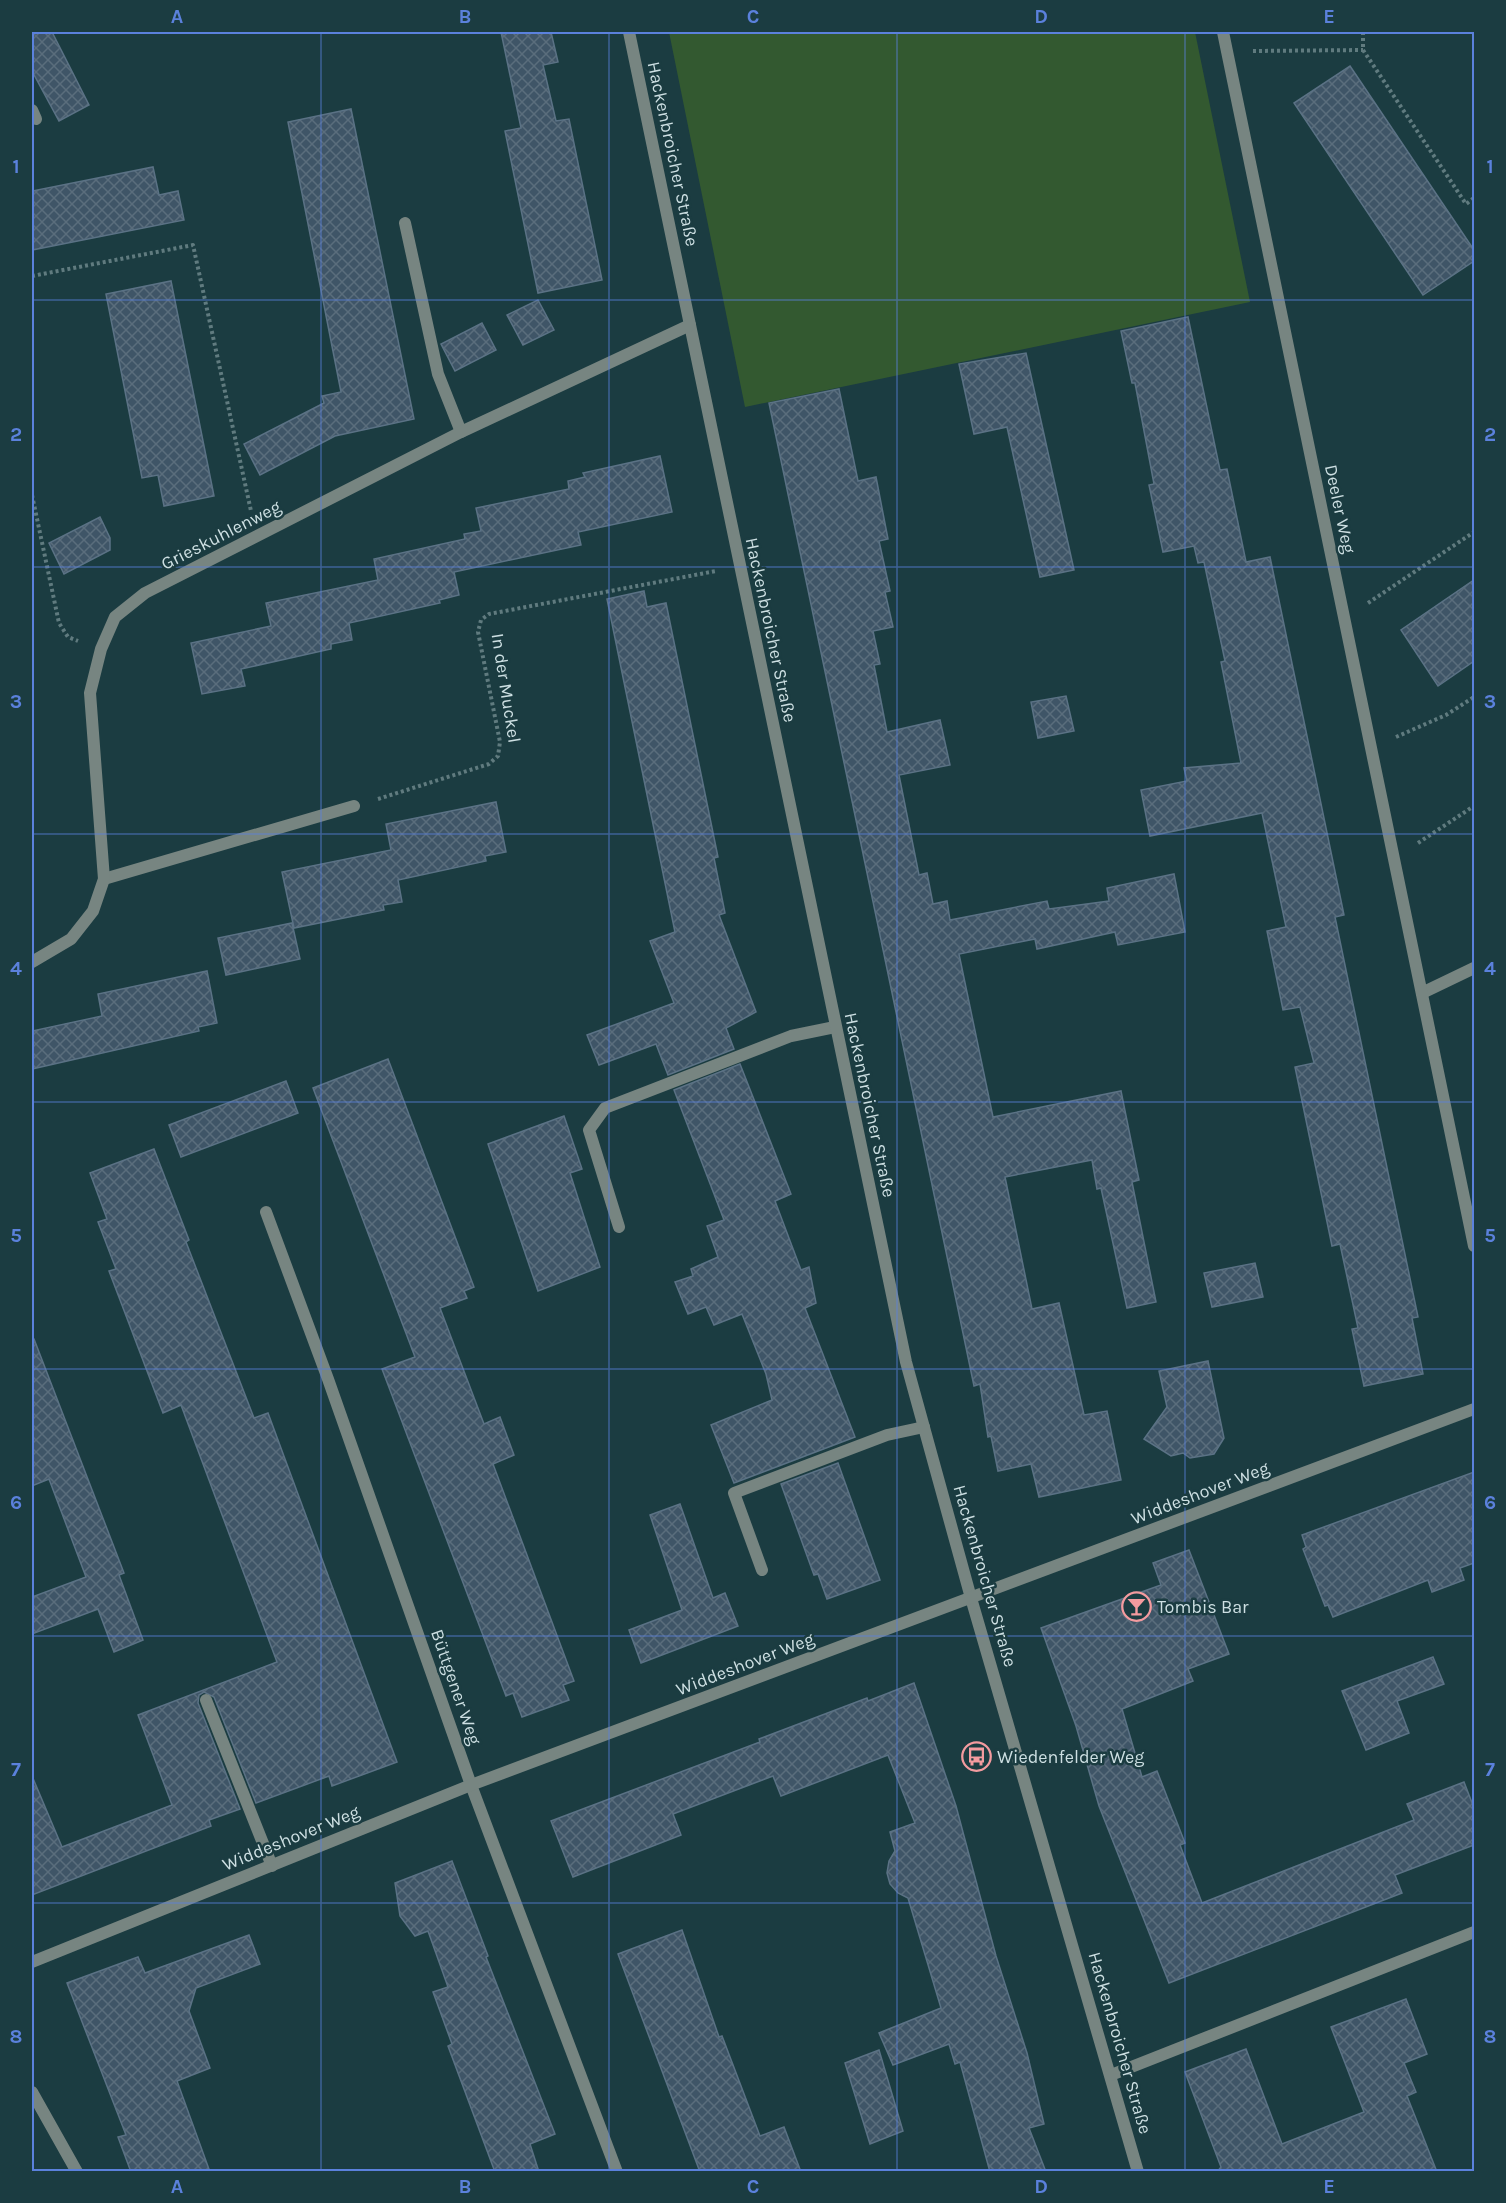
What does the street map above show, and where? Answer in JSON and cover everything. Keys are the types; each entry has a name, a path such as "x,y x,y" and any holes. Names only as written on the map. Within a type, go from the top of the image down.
{"street":[{"name":"Hackenbroicher Straße","path":"629,32 906,1362 971,1598 1138,2172"},
{"name":"Deeler Weg","path":"1223,32 1474,1246"},
{"path":"405,223 438,374 461,432"},
{"name":"Grieskuhlenweg","path":"32,962 72,939 93,911 104,879 90,693 101,649 115,617 145,593 461,432 690,324"},
{"path":"104,879 354,806"},
{"path":"1422,993 1474,968"},
{"path":"618,1227 589,1130 605,1108 791,1036 835,1028"},
{"name":"Büttgener Weg","path":"266,1212 332,1390 471,1785 617,2172"},
{"name":"Widdeshover Weg","path":"32,1962 471,1785 1474,1409"},
{"path":"762,1570 734,1493 887,1435 924,1426"},
{"path":"206,1700 272,1866"},
{"path":"1111,2075 1474,1932"},
{"path":"32,2092 77,2172"}],"path":[{"path":"1363,32 1363,50 1466,204 1474,198"},
{"path":"1227,51 1363,50"},
{"path":"32,276 193,244 257,537"},
{"path":"32,495 59,623 68,637 101,649"},
{"path":"1344,619 1474,532"},
{"name":"In der Muckel","path":"354,806 489,764 498,756 500,742 478,632 481,620 489,614 739,566"},
{"path":"1370,742 1404,736 1446,715 1474,697"},
{"path":"1394,859 1474,806"}],"green space":[{"path":"669,32 1195,32 1250,302 745,407"}],"building":[{"path":"32,32 52,32 89,105 59,121 32,71"},
{"path":"501,32 551,32 558,62 543,65 556,121 569,119 602,280 538,293 505,131 521,128"},
{"path":"1350,66 1474,250 1474,261 1423,295 1294,103"},
{"path":"351,109 414,419 335,436 260,475 244,444 324,403 322,396 341,392 288,122"},
{"path":"153,167 159,195 178,191 184,220 32,250 32,191"},
{"path":"171,281 214,496 164,506 158,475 142,478 106,294"},
{"path":"538,300 554,330 523,345 507,315"},
{"path":"1188,317 1220,470 1227,469 1246,562 1270,557 1344,915 1335,917 1418,1317 1412,1318 1423,1374 1364,1386 1352,1329 1358,1328 1340,1244 1332,1246 1295,1067 1314,1063 1300,1007 1283,1010 1267,931 1286,927 1262,813 1150,836 1141,790 1187,781 1184,768 1241,763 1221,662 1225,661 1204,562 1198,563 1194,546 1163,552 1149,485 1154,484 1135,383 1132,383 1121,331"},
{"path":"482,323 496,350 455,371 441,344"},
{"path":"1026,353 1074,570 1040,577 1007,427 974,434 959,364"},
{"path":"839,389 858,481 876,477 888,539 879,541 890,591 885,592 893,627 873,631 880,664 874,665 887,732 940,720 950,765 899,775 919,875 927,873 933,904 947,901 950,920 1047,901 1049,909 1109,901 1107,888 1174,874 1185,932 1118,945 1115,932 1037,949 1035,939 959,954 993,1117 1121,1091 1139,1180 1132,1182 1156,1302 1127,1308 1101,1188 1097,1189 1092,1160 1005,1177 1032,1309 1059,1303 1084,1415 1107,1411 1121,1480 1039,1497 1031,1464 998,1471 991,1436 988,1437 980,1384 974,1386 769,403"},
{"path":"660,456 672,512 578,532 581,545 454,572 459,595 439,600 440,603 349,623 352,640 331,644 331,649 241,669 245,686 202,694 191,643 271,626 266,603 378,580 374,559 465,539 464,534 481,531 476,508 569,489 568,481 585,477 583,473"},
{"path":"100,517 110,538 110,550 64,574 49,543"},
{"path":"1474,580 1474,661 1438,686 1401,630"},
{"path":"644,591 647,607 666,603 718,857 714,858 725,913 719,915 756,1012 726,1028 734,1049 668,1075 656,1044 599,1065 587,1035 674,1003 650,941 675,932 607,599"},
{"path":"1066,696 1074,731 1038,738 1031,702"},
{"path":"496,802 506,852 485,856 486,861 398,880 402,902 383,905 384,910 294,928 282,872 391,850 386,824"},
{"path":"292,923 300,959 226,975 218,938"},
{"path":"207,971 217,1023 198,1027 199,1031 32,1069 32,1031 102,1016 98,994"},
{"path":"388,1059 474,1287 464,1291 467,1298 440,1308 484,1424 500,1417 514,1455 493,1464 574,1681 563,1685 569,1700 522,1717 513,1693 506,1696 382,1369 415,1357 313,1088"},
{"path":"740,1064 791,1194 775,1201 801,1270 809,1267 816,1303 805,1308 855,1437 734,1483 711,1425 772,1400 766,1374 742,1314 714,1325 706,1307 688,1314 675,1282 693,1276 691,1269 718,1257 707,1226 724,1220 674,1090"},
{"path":"286,1081 298,1113 181,1157 169,1125"},
{"path":"564,1116 582,1169 570,1173 600,1267 538,1291 488,1144"},
{"path":"154,1149 189,1240 186,1242 254,1418 268,1413 397,1762 332,1786 329,1776 256,1803 214,1697 204,1692 199,1695 198,1703 240,1809 209,1820 211,1826 32,1895 32,1776 62,1847 172,1805 138,1715 277,1662 181,1405 163,1413 109,1271 116,1269 98,1222 107,1219 90,1173"},
{"path":"1255,1263 1263,1297 1212,1307 1204,1273"},
{"path":"32,1339 34,1339 124,1573 119,1575 143,1640 114,1652 98,1609 32,1634 32,1597 86,1577 49,1479 32,1486"},
{"path":"1208,1361 1224,1438 1214,1454 1190,1458 1183,1453 1171,1456 1144,1439 1167,1407 1159,1371"},
{"path":"838,1463 880,1580 827,1599 818,1574 814,1575 781,1484"},
{"path":"1474,1472 1474,1563 1460,1568 1464,1580 1432,1592 1428,1580 1333,1617 1328,1605 1325,1606 1303,1549 1306,1547 1302,1535"},
{"path":"680,1504 713,1598 725,1593 738,1626 641,1663 629,1630 682,1610 650,1515"},
{"path":"1189,1550 1229,1654 1188,1669 1193,1681 1122,1709 1142,1777 1157,1771 1185,1843 1180,1845 1202,1903 1414,1820 1407,1804 1464,1782 1474,1808 1474,1845 1395,1875 1402,1893 1169,1983 1099,1806 1076,1726 1041,1628 1161,1585 1153,1563"},
{"path":"1433,1657 1444,1684 1397,1701 1409,1733 1366,1750 1342,1691"},
{"path":"914,1683 956,1806 996,1956 1027,2053 1044,2124 1029,2128 1046,2172 990,2172 960,2062 955,2064 949,2044 893,2065 879,2033 941,2008 908,1898 898,1893 890,1884 887,1873 889,1861 895,1851 890,1832 915,1823 888,1755 781,1796 773,1776 673,1814 681,1835 573,1877 551,1821 760,1742 759,1739 867,1698 868,1701"},
{"path":"452,1861 488,1956 486,1957 555,2134 530,2144 539,2172 495,2172 448,2046 452,2044 433,1992 448,1987 428,1931 415,1936 400,1916 395,1883"},
{"path":"682,1930 719,2037 722,2036 760,2136 784,2127 801,2172 700,2172 618,1954"},
{"path":"249,1935 260,1964 196,1988 189,2011 210,2068 177,2081 210,2172 131,2172 118,2137 126,2135 67,1983 138,1957 145,1973"},
{"path":"1406,1999 1427,2054 1404,2063 1416,2092 1407,2096 1437,2172 1217,2172 1221,2167 1185,2072 1246,2049 1282,2144 1364,2112 1331,2027"},
{"path":"879,2050 903,2131 870,2144 845,2063"}],"place":[{"name":"Tombis Bar","path":"1136,1607"},
{"name":"Wiedenfelder Weg","path":"976,1757"}]}
